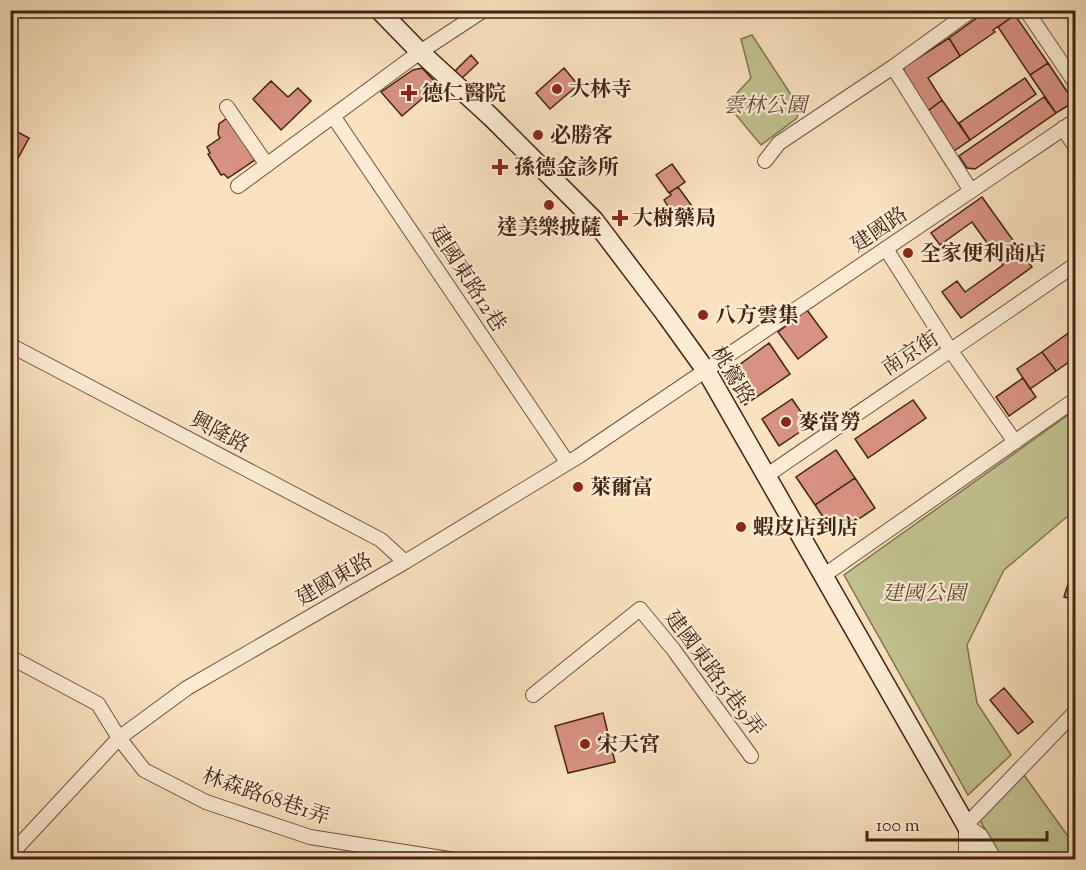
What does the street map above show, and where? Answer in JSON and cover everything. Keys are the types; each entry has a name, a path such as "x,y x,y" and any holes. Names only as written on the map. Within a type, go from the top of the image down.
{"main road":[{"name":"桃鶯路","path":"379,10 594,220 666,315 706,372 766,476 966,825 976,855"}],"street":[{"path":"238,186 420,52 484,10"},
{"path":"765,161 779,143 893,67 972,10"},
{"path":"1026,10 1076,84"},
{"path":"893,67 971,191"},
{"path":"227,107 267,165"},
{"name":"建國東路12巷","path":"333,116 567,462"},
{"name":"建國路","path":"706,372 1076,120"},
{"path":"1064,128 1076,148"},
{"path":"886,249 951,351 1015,442"},
{"name":"南京街","path":"766,476 1076,264"},
{"name":"興隆路","path":"10,345 381,540 405,562"},
{"name":"建國東路","path":"10,855 119,738 187,688 405,562 567,462 706,372"},
{"path":"823,576 1076,399"},
{"name":"建國東路15巷9弄","path":"533,695 640,609 673,649 751,756"},
{"name":"林森路68巷1弄","path":"10,657 98,704 119,738 144,770 206,802 310,837 455,860"},
{"path":"966,825 1075,712"},
{"name":"桃鶯路","path":"966,825 981,836 996,860"}],"green space":[{"name":"雲林公園","path":"752,35 799,107 797,118 761,145 727,104 751,78 741,39"},
{"name":"建國公園","path":"1075,410 1075,510 1004,570 967,645 977,703 1011,755 968,795 844,575"},
{"path":"1024,775 1075,846 1075,859 1003,859 979,819"}],"building":[{"path":"988,10 1011,10 1015,15 960,56 949,38"},
{"path":"1015,15 1048,63 1030,75 998,27"},
{"path":"949,38 960,56 928,78 942,100 928,111 903,76 904,67"},
{"path":"471,55 478,63 462,78 455,71"},
{"path":"1048,63 1070,96 1069,105 1056,113 1030,75"},
{"name":"德仁醫院","path":"422,68 438,85 402,116 381,92 413,70"},
{"name":"大林寺","path":"564,68 578,85 550,109 536,93"},
{"path":"1025,78 1036,94 970,140 959,123"},
{"path":"271,81 288,97 298,88 311,101 281,130 253,99"},
{"path":"1044,97 1056,113 975,169 967,168 959,156"},
{"path":"942,100 970,140 954,151 928,111"},
{"path":"227,118 255,160 228,178 224,174 221,175 208,154 210,153 207,147 220,138 219,124"},
{"path":"10,128 29,138 10,173"},
{"path":"672,164 685,182 669,193 656,175"},
{"path":"678,187 692,206 675,218 664,200"},
{"path":"982,197 1032,267 961,318 942,292 957,281 965,292 1003,265 972,222 940,245 931,233"},
{"path":"807,310 827,337 798,359 778,332"},
{"path":"1076,328 1076,345 1067,334"},
{"path":"1067,334 1076,345 1076,357 1056,371 1042,352"},
{"path":"769,343 790,374 745,405 729,382 731,371"},
{"path":"1042,352 1056,371 1030,389 1017,369"},
{"path":"1023,378 1036,397 1009,416 996,397"},
{"name":"麥當勞","path":"792,399 810,425 779,446 762,419"},
{"path":"913,400 926,418 868,458 855,439"},
{"path":"836,450 855,478 815,505 796,477"},
{"path":"855,478 875,508 835,535 815,505"},
{"path":"1074,565 1076,566 1076,600 1064,597"},
{"path":"1004,688 1033,722 1018,734 990,700"},
{"name":"宋天宮","path":"603,713 615,762 568,773 555,726"}],"place":[{"name":"大林寺","path":"557,89"},
{"name":"德仁醫院","path":"409,93"},
{"name":"必勝客","path":"538,135"},
{"name":"孫德金診所","path":"500,167"},
{"name":"達美樂披薩","path":"549,205"},
{"name":"大樹藥局","path":"620,218"},
{"name":"全家便利商店","path":"908,253"},
{"name":"八方雲集","path":"703,315"},
{"name":"麥當勞","path":"786,422"},
{"name":"萊爾富","path":"578,487"},
{"name":"蝦皮店到店","path":"741,527"},
{"name":"宋天宮","path":"585,744"}]}
